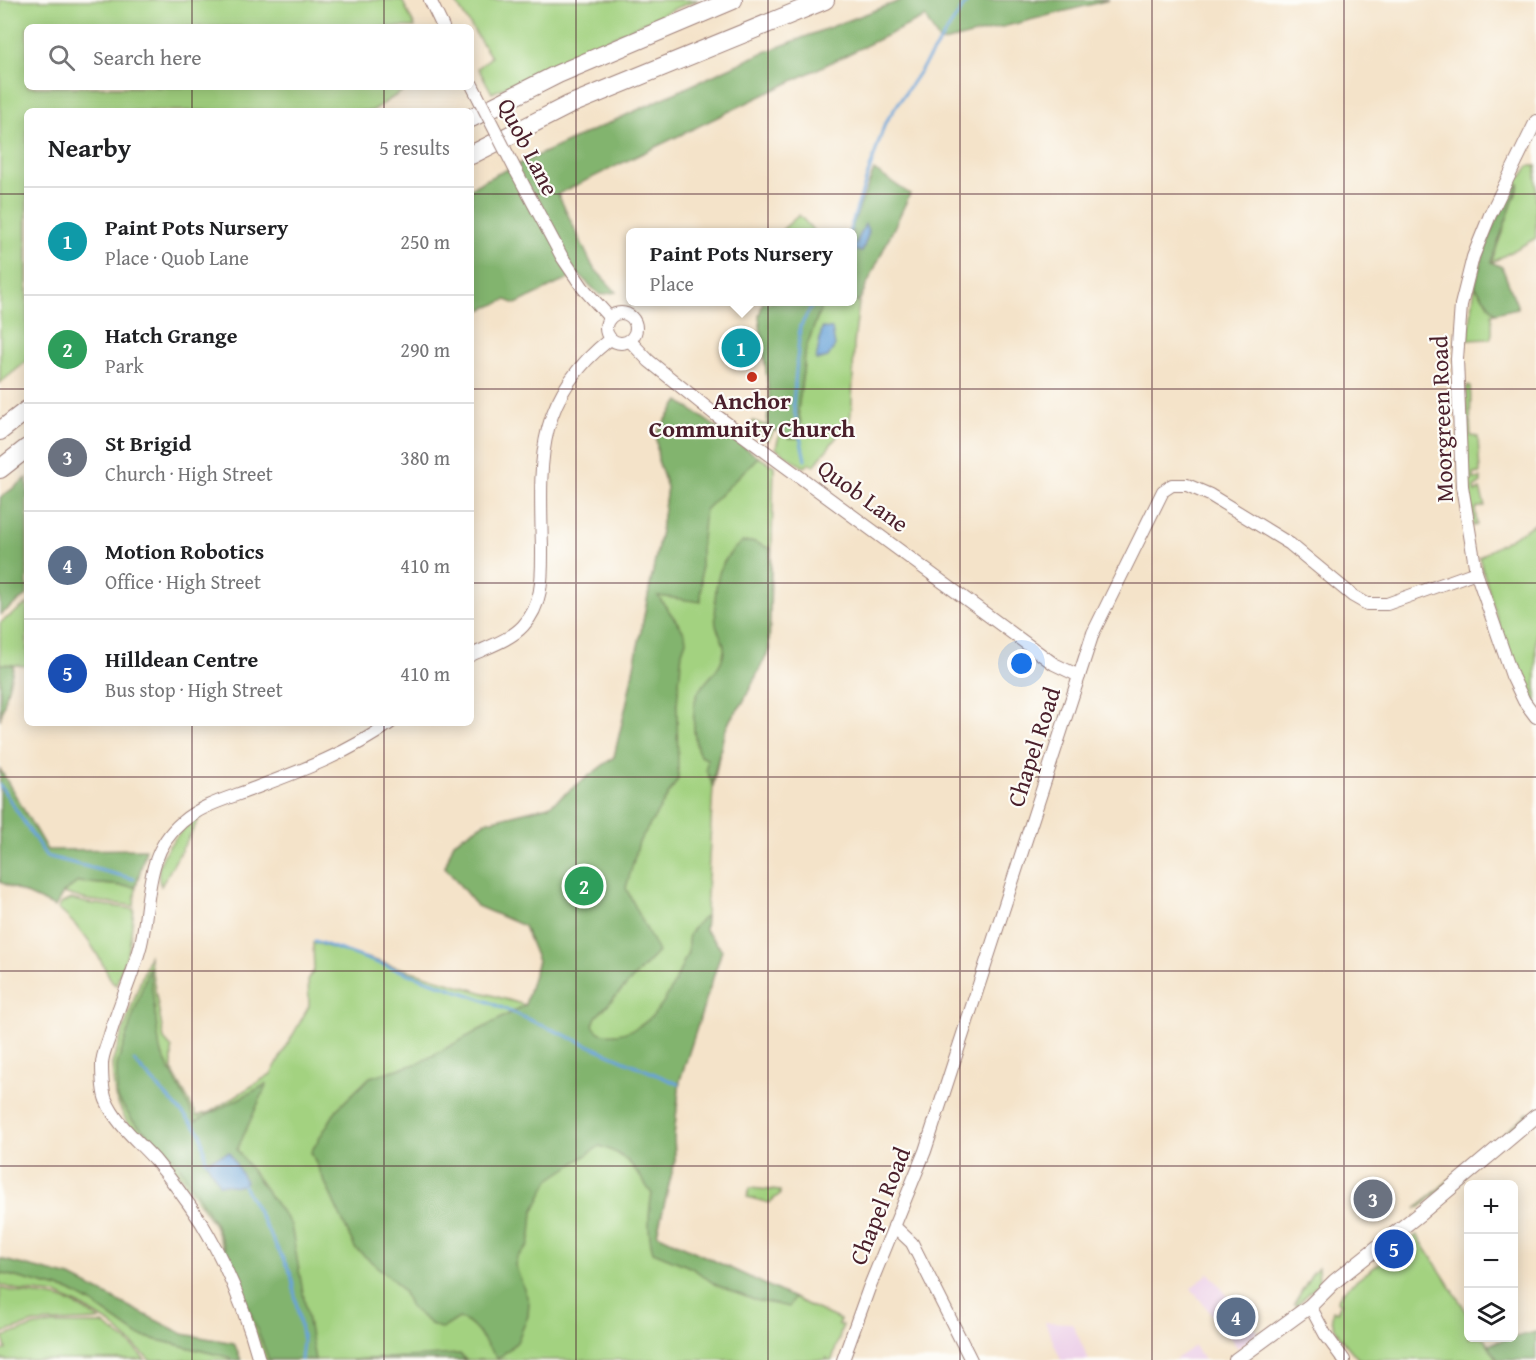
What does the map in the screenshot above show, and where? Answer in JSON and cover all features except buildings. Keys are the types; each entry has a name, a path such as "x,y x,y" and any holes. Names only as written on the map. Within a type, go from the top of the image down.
{"highway":[{"path":"474,116 558,74 733,0"},
{"path":"474,153 569,105 825,0"},
{"path":"0,432 24,412"},
{"path":"0,469 24,450"}],"main road":[{"path":"1236,1360 1310,1306 1335,1281 1422,1212 1536,1116"}],"street":[{"path":"430,0 442,24"},
{"name":"Quob Lane","path":"474,88 562,257 583,288 610,318"},
{"name":"Moorgreen Road","path":"1536,121 1490,215 1473,257 1461,305 1456,359 1462,486 1476,572 1512,676 1524,701 1536,717"},
{"path":"624,313 633,318 636,331 630,341 620,344 610,339 606,329 610,318 624,313"},
{"path":"474,654 517,632 534,610 542,587 540,475 546,430 556,405 571,379 597,349 610,339"},
{"name":"Quob Lane","path":"630,341 649,361 717,416 1054,664 1079,676"},
{"name":"Chapel Road","path":"843,1360 869,1288 925,1152 1093,633 1163,491 1172,484 1187,485 1210,495 1290,544 1353,596 1367,604 1387,603 1476,572"},
{"path":"259,1360 235,1288 213,1242 155,1161 116,1119 106,1100 102,1061 142,942 152,867 173,831 210,804 331,758 371,737 386,726"},
{"path":"894,1226 912,1243 971,1360"},
{"path":"1310,1306 1325,1334 1344,1360"}],"shaded area":[{"path":"1209,1273 1258,1333 1238,1348 1191,1288"},
{"path":"1045,1322 1072,1323 1089,1360 1061,1360"},
{"path":"1194,1346 1204,1360 1174,1360"}],"green space":[{"path":"0,0 402,0 414,24 24,24 24,90 404,90 377,108 24,108 24,363 0,383"},
{"path":"454,0 698,0 492,93 478,68 491,57 474,31 474,24 470,24"},
{"path":"902,0 1109,0 940,43 925,17 558,194 593,267 616,292 600,295 578,274 516,304 506,300 474,313 474,186 760,54"},
{"path":"1529,166 1536,166 1536,238 1491,263 1519,185 1513,186 1516,178 1522,176"},
{"path":"874,170 910,194 857,301 857,228 852,228"},
{"path":"1519,184 1491,262 1502,267 1518,308 1495,313 1475,286 1496,222 1513,186"},
{"path":"799,215 811,228 784,228"},
{"path":"1475,286 1495,313 1492,314 1490,339 1468,340"},
{"path":"859,301 850,420 814,466 810,463 805,467 776,448 780,432 790,438 803,433 798,410 806,348 822,306 857,306"},
{"path":"762,306 822,306 806,348 798,410 803,433 799,438 790,438 767,426 769,395 759,316"},
{"path":"1468,385 1471,392 1471,436 1478,437 1480,473 1473,474 1473,479 1481,478 1481,483 1474,488 1475,492 1480,489 1485,506 1475,508 1477,525 1473,526 1468,483 1466,390"},
{"path":"679,401 774,466 769,650 742,704 731,718 724,733 713,787 705,930 722,950 680,1080 674,1136 675,1160 657,1234 840,1320 838,1325 843,1325 832,1360 827,1360 827,1357 826,1360 265,1360 214,1225 170,1161 127,1122 115,1097 112,1064 149,956 164,1039 172,1048 172,1070 197,1116 210,1112 271,1074 309,1006 308,978 314,971 313,942 525,1005 538,961 524,926 477,906 445,867 454,842 485,822 549,806 614,757 661,531 667,487 658,460 656,434"},
{"path":"679,401 758,457 705,510 701,549 701,602 658,596 685,634 686,641 682,652 677,704 678,779 639,842 626,888 658,952 596,1017 593,1025 603,1034 616,1034 639,1026 649,1019 671,990 687,953 688,937 706,916 705,930 722,950 680,1080 674,1136 675,1160 657,1234 794,1298 789,1307 754,1300 716,1285 692,1268 653,1252 649,1223 652,1194 626,1159 600,1146 549,1180 533,1212 528,1247 517,1257 515,1265 529,1302 528,1316 517,1342 498,1359 476,1330 466,1321 459,1318 442,1329 431,1324 410,1307 404,1293 394,1281 355,1248 311,1152 337,1109 370,1077 419,1063 525,1005 538,961 524,926 477,906 445,867 454,842 485,822 549,806 614,757 661,531 667,487 658,460 656,434"},
{"path":"753,421 775,429 768,441 752,426"},
{"path":"24,480 24,597 0,615 0,498"},
{"path":"1536,523 1536,709 1527,698 1499,625 1479,557"},
{"path":"742,542 755,542 771,549 769,650 742,704 731,718 724,733 712,784 706,770 707,759 700,756 696,741 695,703 700,689 715,672 723,657 724,645 716,623 717,579 723,563"},
{"path":"24,606 24,666 0,664 0,623"},
{"path":"0,664 14,665 0,720"},
{"path":"0,769 47,850 146,849 136,887 78,882 63,893 55,907 0,882"},
{"path":"202,814 161,886 159,876 164,855 186,827"},
{"path":"78,882 136,887 134,906 87,900 63,893"},
{"path":"71,899 134,909 129,948 116,985 83,934 58,909 62,903"},
{"path":"149,967 160,1050 196,1121 267,1084 237,1150 291,1225 315,1360 269,1360 215,1223 174,1158 132,1120 117,1097 117,1065"},
{"path":"1528,1113 1530,1114 1416,1208"},
{"path":"750,1188 780,1191 780,1194 769,1203 747,1197"},
{"path":"1417,1235 1464,1308 1464,1342 1487,1342 1498,1360 1359,1360 1333,1323 1333,1310 1337,1312 1341,1303 1337,1301 1344,1290"},
{"path":"0,1259 71,1277 183,1334 234,1343 241,1360 232,1360 137,1335 70,1291 0,1273"},
{"path":"1318,1267 1319,1283 1296,1306 1294,1304"},
{"path":"0,1273 70,1291 137,1335 232,1358 232,1360 150,1360 111,1324 83,1307 56,1294 22,1291 0,1285"},
{"path":"0,1288 64,1300 100,1320 34,1323 0,1334"},
{"path":"103,1324 128,1342 145,1360 0,1360 0,1351 6,1350 3,1337 35,1326"},
{"path":"1536,1332 1536,1360 1498,1360 1488,1344 1518,1342 1518,1336"},
{"path":"460,1354 466,1360 351,1360"}],"water":[{"path":"865,224 869,232 862,252 857,251 857,241"},
{"path":"822,328 832,329 835,346 827,358 816,360"},
{"path":"229,1152 246,1182 239,1186 219,1184 206,1161"}],"waterway":[{"path":"850,228 885,123 968,0"},
{"path":"805,460 793,404 800,327 812,306"},
{"path":"0,785 46,856 134,879"},
{"path":"315,941 484,1000 678,1084"},
{"path":"134,1061 201,1133 206,1161"},
{"path":"243,1184 291,1274 303,1341 301,1360"}],"place":[{"name":"Paint Pots Nursery","path":"741,348"},
{"name":"Anchor Community Church","path":"752,377"},
{"name":"Hatch Grange","path":"584,886"},
{"name":"St Brigid","path":"1373,1199"},
{"name":"Hilldean Centre","path":"1394,1249"},
{"name":"Motion Robotics","path":"1236,1317"}]}
